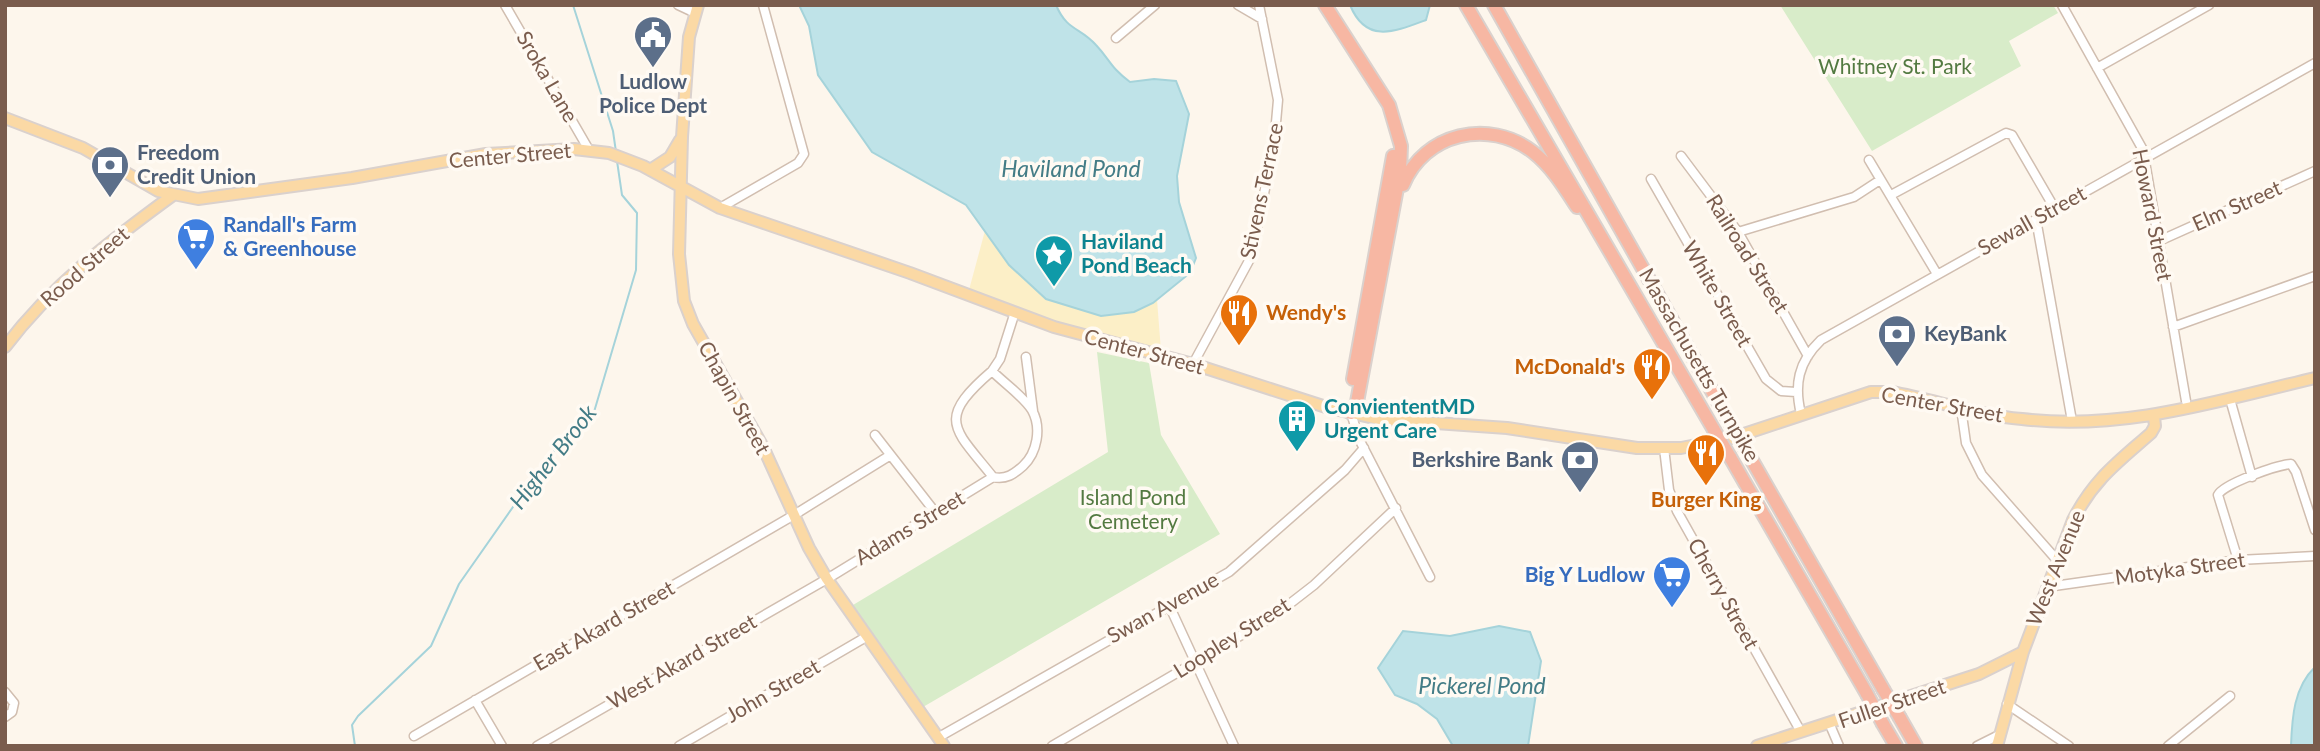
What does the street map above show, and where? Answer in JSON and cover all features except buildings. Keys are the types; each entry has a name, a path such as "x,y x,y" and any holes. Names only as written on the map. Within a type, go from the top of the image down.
{"highway":[{"path":"1317,5 1382,106 1394,150 1349,401 1352,413"},
{"path":"1325,5 1380,90 1396,123 1401,159 1395,205 1357,402 1352,413"},
{"name":"Massachusetts Turnpike","path":"1466,5 1896,746"},
{"name":"Massachusetts Turnpike","path":"1493,5 1916,746"},
{"path":"1395,205 1416,161 1438,145 1471,134 1492,134 1513,140 1531,151 1553,172 1655,327"}],"main road":[{"name":"Chapin Street","path":"696,9 689,37 682,137 679,255 684,301 693,324 763,447 827,579 942,742"},
{"name":"Center Street","path":"5,118 58,136 137,180 190,199 215,198 486,154 589,150 614,154 720,208 1082,335 1378,419 1507,428 1610,446 1664,448 1725,439 1880,391 2024,420 2072,421 2154,417 2315,378"},
{"path":"650,170 670,157 682,137"},
{"name":"Rood Street","path":"5,348 43,301 74,271 173,195"},
{"name":"West Avenue","path":"1998,740 2023,652 2056,559 2083,500 2106,470 2151,433 2155,426 2154,417"},
{"name":"Fuller Street","path":"1757,746 1830,725 1979,674 2023,652"}],"street":[{"name":"Sroka Lane","path":"505,5 589,150"},
{"path":"678,5 696,9"},
{"path":"720,208 798,163 804,154 762,5"},
{"path":"1116,38 1155,5"},
{"path":"1238,5 1262,19"},
{"name":"Stivens Terrace","path":"1193,365 1251,257 1257,233 1279,111 1259,5"},
{"name":"Howard Street","path":"2062,5 2145,159 2186,401"},
{"path":"2097,68 2209,5"},
{"name":"Sewall Street","path":"1796,392 1797,378 1808,356 1831,334 2315,63"},
{"path":"1891,195 2006,132 2012,135 2054,209"},
{"name":"Railroad Street","path":"1681,156 1738,232 1808,356"},
{"path":"1869,160 1937,274"},
{"name":"Elm Street","path":"2159,241 2315,171"},
{"name":"White Street","path":"1651,179 1766,379 1781,391 1796,392"},
{"path":"1738,232 1854,197 1880,180"},
{"path":"2036,219 2072,421"},
{"path":"2173,327 2315,276"},
{"path":"1015,312 1000,359 992,371 966,393 958,407 957,428 964,445 993,477 1013,475 1029,461 1037,447 1026,357"},
{"path":"992,371 1032,411"},
{"path":"1796,392 1801,414"},
{"path":"2230,399 2252,477"},
{"path":"1961,408 1966,443 1982,475 2056,559"},
{"path":"1352,413 1364,449 1430,577"},
{"path":"875,435 935,512"},
{"name":"Cherry Street","path":"1664,448 1669,490 1676,512 1801,732"},
{"name":"Swan Avenue","path":"942,742 1242,562 1345,470 1364,449"},
{"name":"East Akard Street","path":"414,736 794,515 889,456"},
{"path":"2238,561 2218,492 2252,477 2291,464 2315,530"},
{"name":"Adams Street","path":"827,579 993,477"},
{"name":"Loopley Street","path":"1052,746 1196,662 1295,600 1396,508"},
{"name":"Motyka Street","path":"2047,587 2238,561 2315,556"},
{"name":"West Akard Street","path":"537,746 827,579"},
{"path":"1169,605 1231,745"},
{"name":"John Street","path":"679,746 866,637"},
{"path":"5,692 14,703 12,712 5,717"},
{"path":"2168,746 2230,696"},
{"path":"475,700 502,746"},
{"path":"2007,704 2068,746"},
{"path":"1830,725 1839,746"},
{"path":"1977,746 1998,740"}],"green space":[{"name":"Whitney St. Park","path":"1780,5 2053,5 2058,13 2009,41 2021,66 1872,151"},
{"name":"Island Pond Cemetery","path":"1097,352 1149,363 1161,435 1220,534 923,707 853,605 1108,452"}],"sand":[{"name":"Haviland Pond Beach","path":"986,227 1156,287 1161,351 1080,331 969,290"}],"water":[{"name":"Haviland Pond","path":"799,5 1056,5 1065,20 1090,39 1114,68 1130,82 1154,79 1176,81 1189,114 1177,176 1179,202 1196,258 1190,273 1153,303 1134,312 1101,316 1046,299 1009,265 966,205 872,152 818,75 809,26"},
{"path":"1350,5 1430,5 1426,20 1382,32 1364,25"},
{"name":"Pickerel Pond","path":"1499,626 1530,632 1541,661 1528,746 1453,746 1437,719 1417,704 1395,695 1378,668 1403,631 1450,636"},
{"path":"2315,667 2315,746 2291,746 2293,714 2298,693"}],"waterway":[{"name":"Higher Brook","path":"573,5 613,131 616,152"},
{"name":"Higher Brook","path":"355,746 352,725 358,716 431,646 459,584 548,457 594,412 636,270 637,213 622,195 617,161"}],"place":[{"name":"Ludlow Police Dept","path":"653,69"},
{"name":"Freedom Credit Union","path":"110,199"},
{"name":"Randall's Farm & Greenhouse","path":"196,271"},
{"name":"Haviland Pond Beach","path":"1054,288"},
{"name":"Wendy's","path":"1239,347"},
{"name":"KeyBank","path":"1897,368"},
{"name":"McDonald's","path":"1652,401"},
{"name":"ConviententMD Urgent Care","path":"1297,453"},
{"name":"Burger King","path":"1706,487"},
{"name":"Berkshire Bank","path":"1580,494"},
{"name":"Big Y Ludlow","path":"1672,609"}]}
